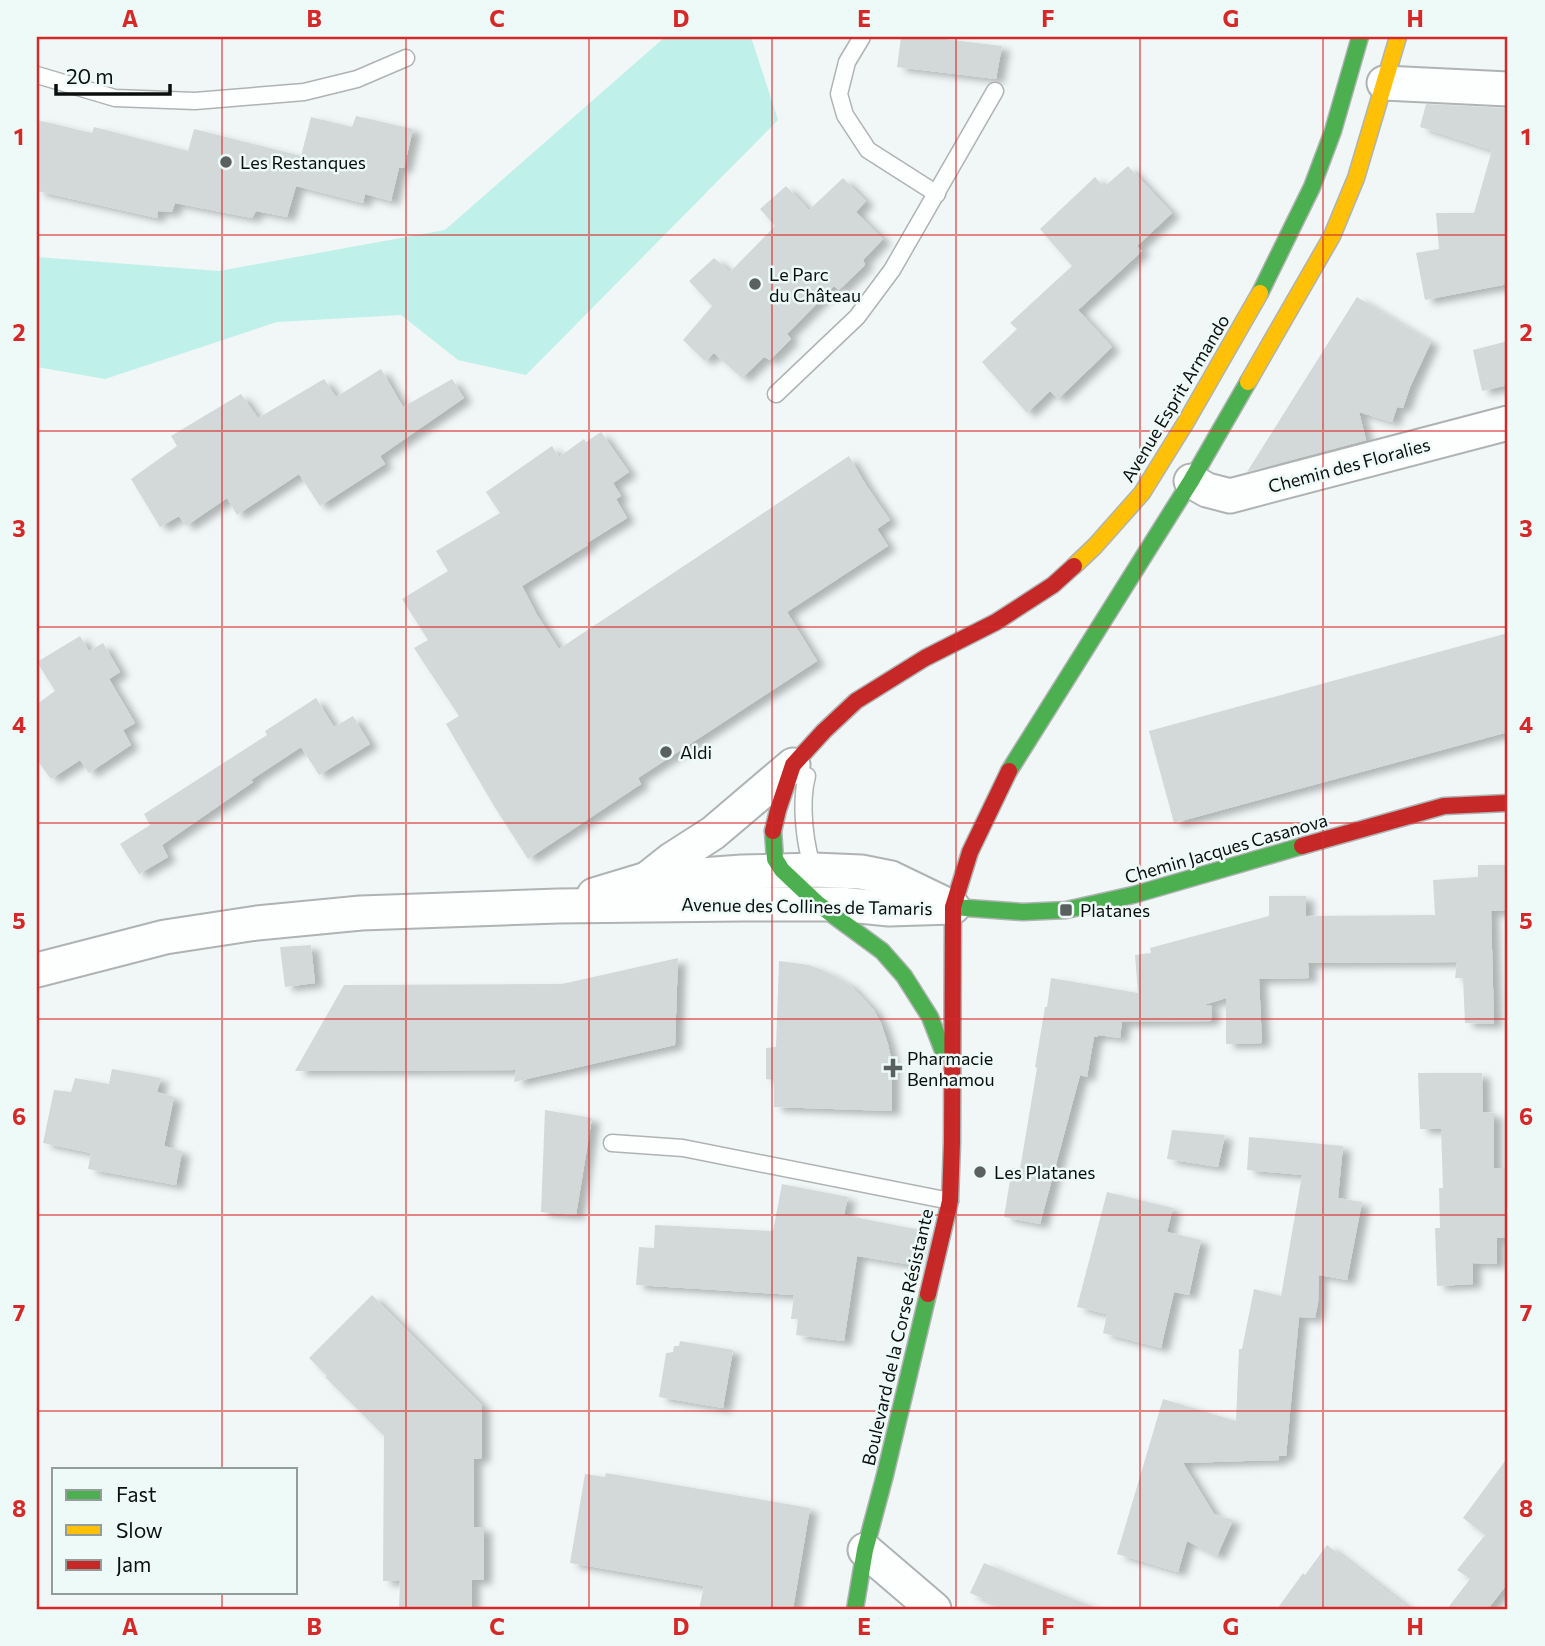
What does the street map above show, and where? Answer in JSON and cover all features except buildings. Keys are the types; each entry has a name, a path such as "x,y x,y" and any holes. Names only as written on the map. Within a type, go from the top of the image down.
{"street":[{"name":"Avenue Esprit Armando","path":"798,870 775,859 774,830 793,765 824,731 856,701 925,657 996,622 1053,585 1095,545 1142,493 1262,290 1312,187 1333,131 1360,37"},
{"path":"953,907 970,852 1012,765 1191,481 1332,236 1356,178 1398,37"},
{"path":"1384,83 1508,89"},
{"name":"Chemin des Floralies","path":"1191,481 1207,490 1230,496 1508,423"},
{"name":"Avenue des Collines de Tamaris","path":"647,879 713,833 793,765"},
{"name":"Chemin Jacques Casanova","path":"953,907 1023,912 1066,910 1133,895 1444,806 1508,803"},
{"path":"798,870 829,904"},
{"name":"Avenue des Collines de Tamaris","path":"558,906 647,879 798,870 861,872 891,878 953,907"},
{"name":"Avenue des Collines de Tamaris","path":"37,970 165,937 257,923 361,913 558,906 829,904 889,909 953,907"},
{"name":"Boulevard de la Corse Résistante","path":"829,904 882,951 904,976 930,1017 951,1071"},
{"name":"Boulevard de la Corse Résistante","path":"855,1609 865,1549 950,1201 953,907"},
{"path":"865,1549 934,1609"}],"lane":[{"path":"862,37 847,62 839,94 845,115 868,150 937,194"},
{"path":"37,75 115,98 195,101 304,92 358,79 406,58"},
{"path":"776,394 857,317 892,270 995,91"},
{"path":"824,731 810,762 804,788 804,821 798,870 824,888 829,904"},
{"path":"611,1143 683,1148 950,1201"}],"shaded area":[{"path":"665,37 751,37 778,120 526,375 458,360 401,315 277,322 105,379 37,367 37,257 219,271 445,230"}],"traffic: fast":[{"path":"1260,293 1312,187 1333,131 1360,37"},
{"path":"1009,771 1191,481 1248,382"},
{"path":"773,831 775,859 782,870 818,904 882,951 904,976 930,1017 945,1056"},
{"path":"953,907 1023,912 1066,910 1133,895 1302,846"},
{"path":"855,1609 865,1550 928,1294"}],"traffic: slow":[{"path":"1248,382 1332,236 1356,178 1398,37"},
{"path":"1074,566 1142,493 1260,293"}],"traffic: jam":[{"path":"773,831 793,765 856,701 925,658 996,622 1053,585 1074,566"},
{"path":"928,1294 950,1201 953,907 970,852 1009,771"},
{"path":"1302,846 1444,806 1508,803"}],"place":[{"name":"Les Restanques","path":"226,162"},
{"name":"Le Parc du Château","path":"755,284"},
{"name":"Aldi","path":"666,752"},
{"name":"Platanes","path":"1066,910"},
{"name":"Pharmacie Benhamou","path":"893,1068"},
{"name":"Les Platanes","path":"980,1172"}]}
